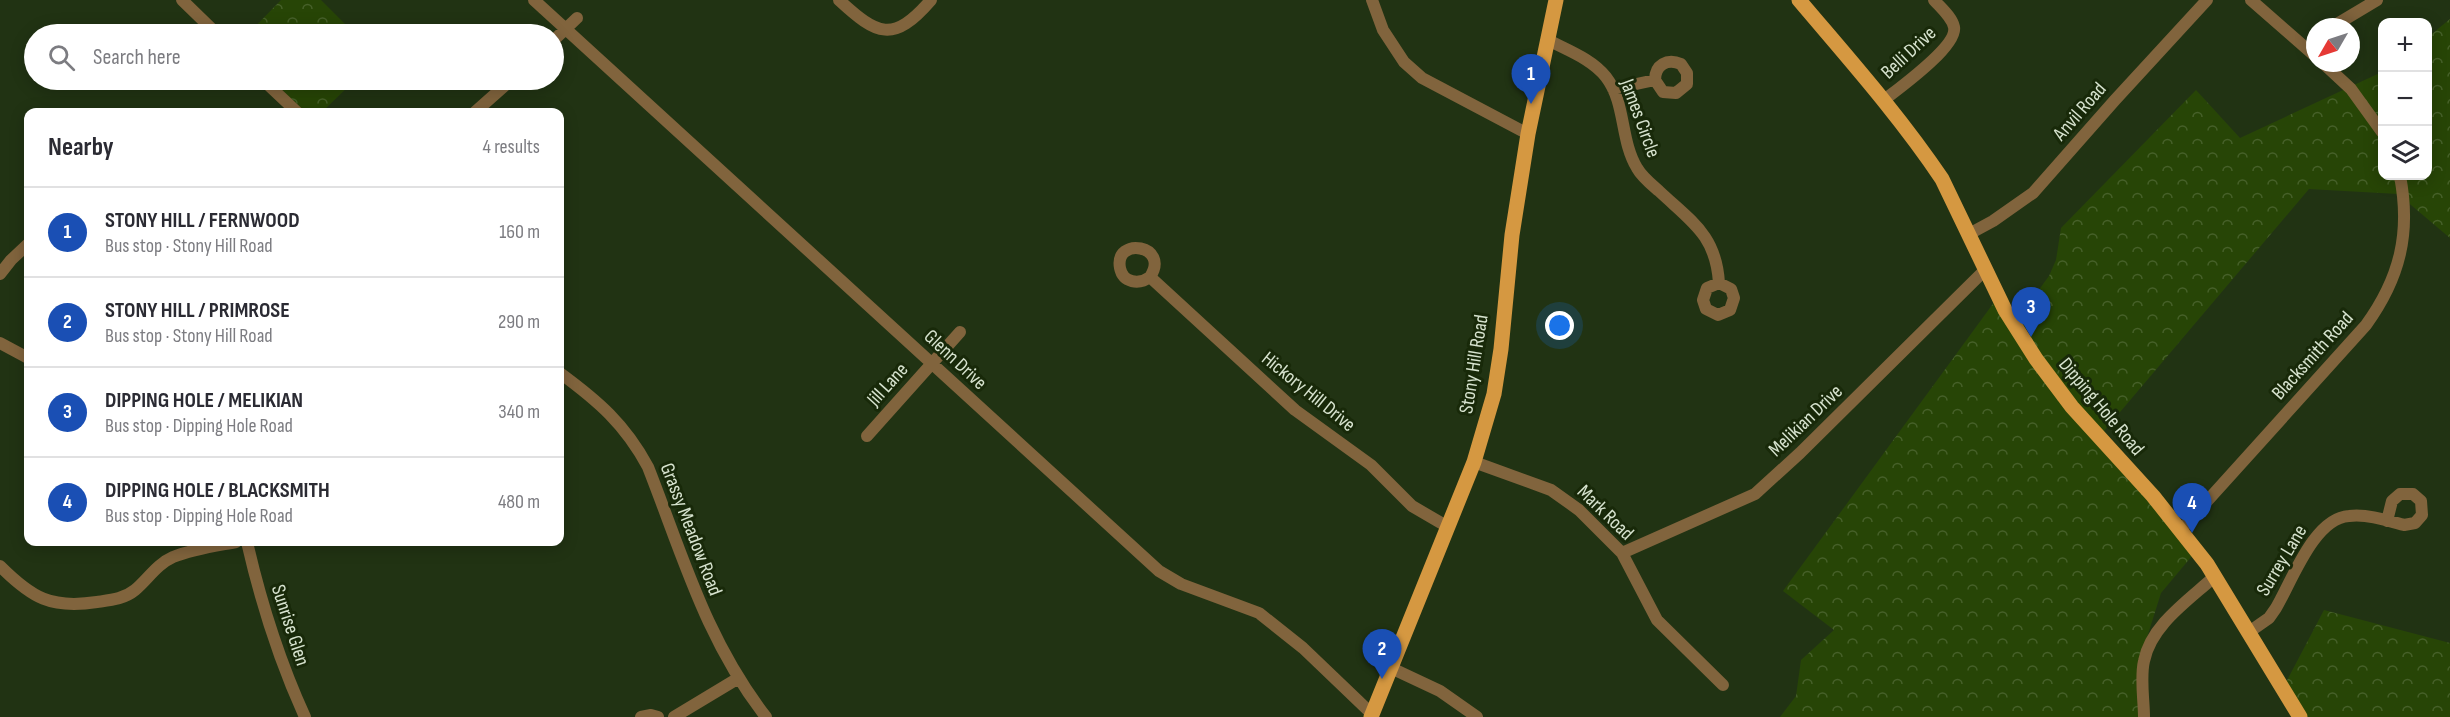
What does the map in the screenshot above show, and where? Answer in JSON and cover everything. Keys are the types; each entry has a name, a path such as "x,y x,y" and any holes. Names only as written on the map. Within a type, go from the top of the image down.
{"main road":[{"name":"Stony Hill Road","path":"1371,715 1474,462 1494,394 1501,349 1512,235 1528,134 1556,0"},
{"name":"Dipping Hole Road","path":"1799,0 1884,100 1942,178 2005,310 2054,384 2088,427 2153,496 2181,530 2214,577 2300,717"}],"street":[{"path":"182,0 207,24"},
{"name":"Glenn Drive","path":"534,0 561,24"},
{"path":"839,0 865,24 883,30 892,29 914,18 931,0"},
{"path":"1372,0 1383,30 1404,62 1422,78 1528,134"},
{"name":"Belli Drive","path":"1884,100 1919,72 1953,36 1954,28 1950,19 1934,0"},
{"name":"Anvil Road","path":"1969,234 1993,221 2033,193 2207,0"},
{"path":"2250,0 2306,44"},
{"path":"2347,18 2377,0"},
{"path":"566,28 577,18"},
{"name":"Glenn Drive","path":"566,28 1159,570 1188,587 1258,613 1303,648 1371,715"},
{"name":"James Circle","path":"1548,40 1591,63 1605,76 1613,89 1629,151 1636,168 1704,233 1715,255 1719,284"},
{"path":"2333,72 2351,89 2378,126"},
{"path":"1613,89 1655,80"},
{"path":"274,90 293,108"},
{"path":"480,108 500,90"},
{"name":"Blacksmith Road","path":"2181,530 2366,325 2384,300 2401,253 2405,230 2405,202 2401,180"},
{"path":"0,274 24,248"},
{"name":"Melikian Drive","path":"1622,552 1755,494 1793,460 1985,270"},
{"name":"Hickory Hill Drive","path":"1150,277 1302,415 1371,465 1412,506 1448,527"},
{"name":"Jill Lane","path":"867,436 960,332"},
{"path":"0,343 24,356"},
{"name":"Grassy Meadow Road","path":"564,376 610,413 640,453 648,467 705,617 737,679 766,717"},
{"name":"Mark Road","path":"1474,462 1551,490 1565,498 1622,552 1658,620 1724,685"},
{"name":"Surrey Lane","path":"2249,632 2269,618 2317,535 2330,522 2347,516 2361,515 2387,521"},
{"path":"0,566 33,594 56,603 70,606 82,605 115,601 134,591 152,571 172,557 219,546"},
{"name":"Sunrise Glen","path":"248,546 270,633 305,717"},
{"path":"2144,717 2143,662 2149,645 2168,619 2214,577"},
{"path":"1391,668 1440,691 1477,717"},
{"path":"674,717 737,679"},
{"path":"641,717 651,715 658,717"}],"green space":[{"path":"281,0 321,0 345,24 258,24"},
{"path":"2450,19 2450,238 2398,194 2309,189 2104,431 2197,550 2161,593 2144,647 2143,717 1780,717 1796,696 1801,660 1834,630 1783,591 1995,301 2014,324 2049,276 2056,260 2061,228 2196,90 2240,138 2378,74 2378,180 2432,180 2432,34"},
{"path":"282,90 345,90 326,108 301,108"},
{"path":"2324,610 2450,643 2450,717 2302,717 2284,686"}],"place":[{"name":"STONY HILL / FERNWOOD","path":"1531,104"},
{"name":"DIPPING HOLE / MELIKIAN","path":"2031,337"},
{"name":"DIPPING HOLE / BLACKSMITH","path":"2192,533"},
{"name":"STONY HILL / PRIMROSE","path":"1382,679"}]}
